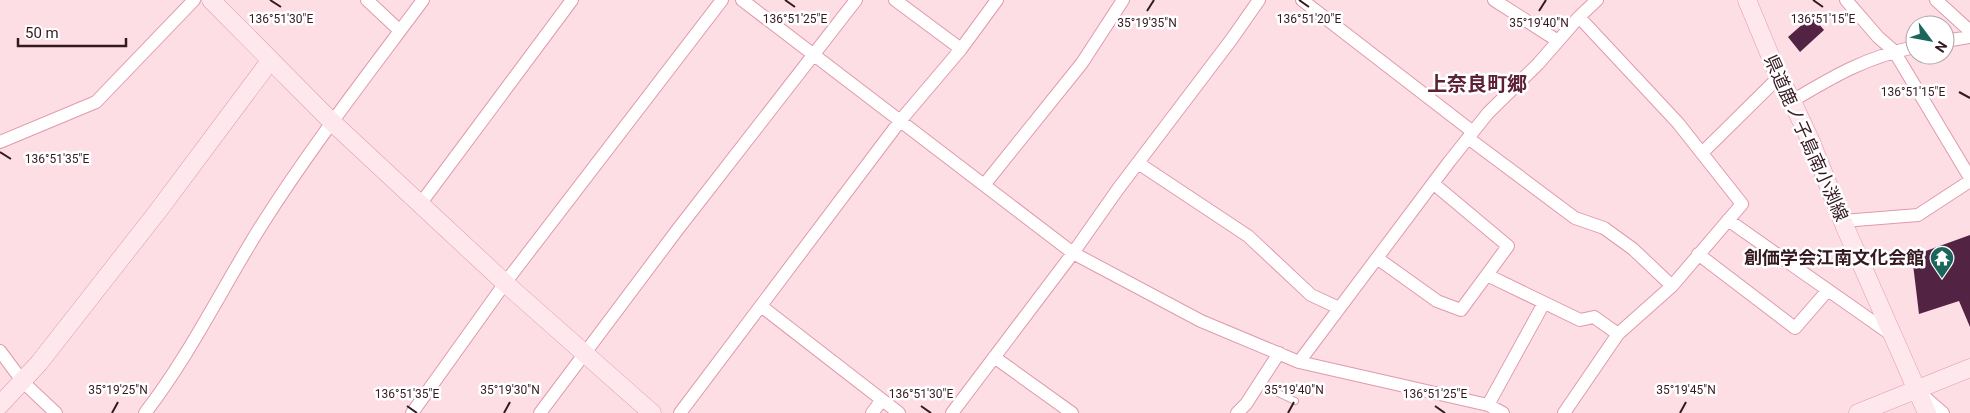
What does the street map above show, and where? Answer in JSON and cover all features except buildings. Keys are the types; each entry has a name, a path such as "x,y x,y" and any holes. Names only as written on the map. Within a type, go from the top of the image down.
{"street":[{"path":"0,142 96,102 194,0"},
{"path":"211,0 331,121 505,283 652,413"},
{"path":"367,0 400,31"},
{"path":"145,413 177,368 262,225 331,121 423,0"},
{"path":"421,203 572,0"},
{"path":"412,413 505,283 722,0"},
{"path":"742,0 1073,253 1201,321 1299,362 1488,405 1504,413"},
{"path":"540,413 856,0"},
{"path":"895,0 960,50"},
{"path":"680,413 900,121 960,50 997,0"},
{"path":"984,185 1082,63 1122,0"},
{"path":"952,413 1232,40 1259,0"},
{"path":"1302,0 1576,218 1604,228 1633,249 1672,286"},
{"path":"1494,0 1558,41"},
{"path":"1299,362 1488,113 1538,64 1578,17 1597,0"},
{"name":"県道鹿ノ子島南小渕線","path":"1747,0 1927,413"},
{"path":"1843,221 1918,215 1970,180 1894,51 1878,37 1846,0"},
{"path":"1936,0 1970,30"},
{"path":"1564,413 1618,334 1672,286 1742,204 1678,123 1578,17"},
{"path":"1955,39 1970,37"},
{"path":"1792,101 1867,60 1905,49"},
{"path":"0,405 23,382 158,211 270,61"},
{"path":"1702,153 1779,77"},
{"path":"1138,163 1248,236 1311,295 1339,308"},
{"path":"1378,258 1437,301 1462,310 1508,246 1434,184"},
{"path":"1728,220 1892,335"},
{"path":"1698,254 1795,328 1828,290"},
{"path":"1487,275 1580,320 1594,317 1618,334"},
{"path":"1488,405 1544,303"},
{"path":"760,306 899,413"},
{"path":"0,351 23,382 56,413"},
{"path":"1237,413 1246,404 1279,353"},
{"path":"994,357 1072,413"},
{"path":"1858,413 1970,368"},
{"path":"1916,390 1943,413"},
{"path":"872,413 882,400"}],"lane":[{"path":"1259,384 1295,401"}],"place":[{"name":"創価学会江南文化会館","path":"1942,279"}],"district":[{"name":"上奈良町郷","path":"1477,84"}]}
